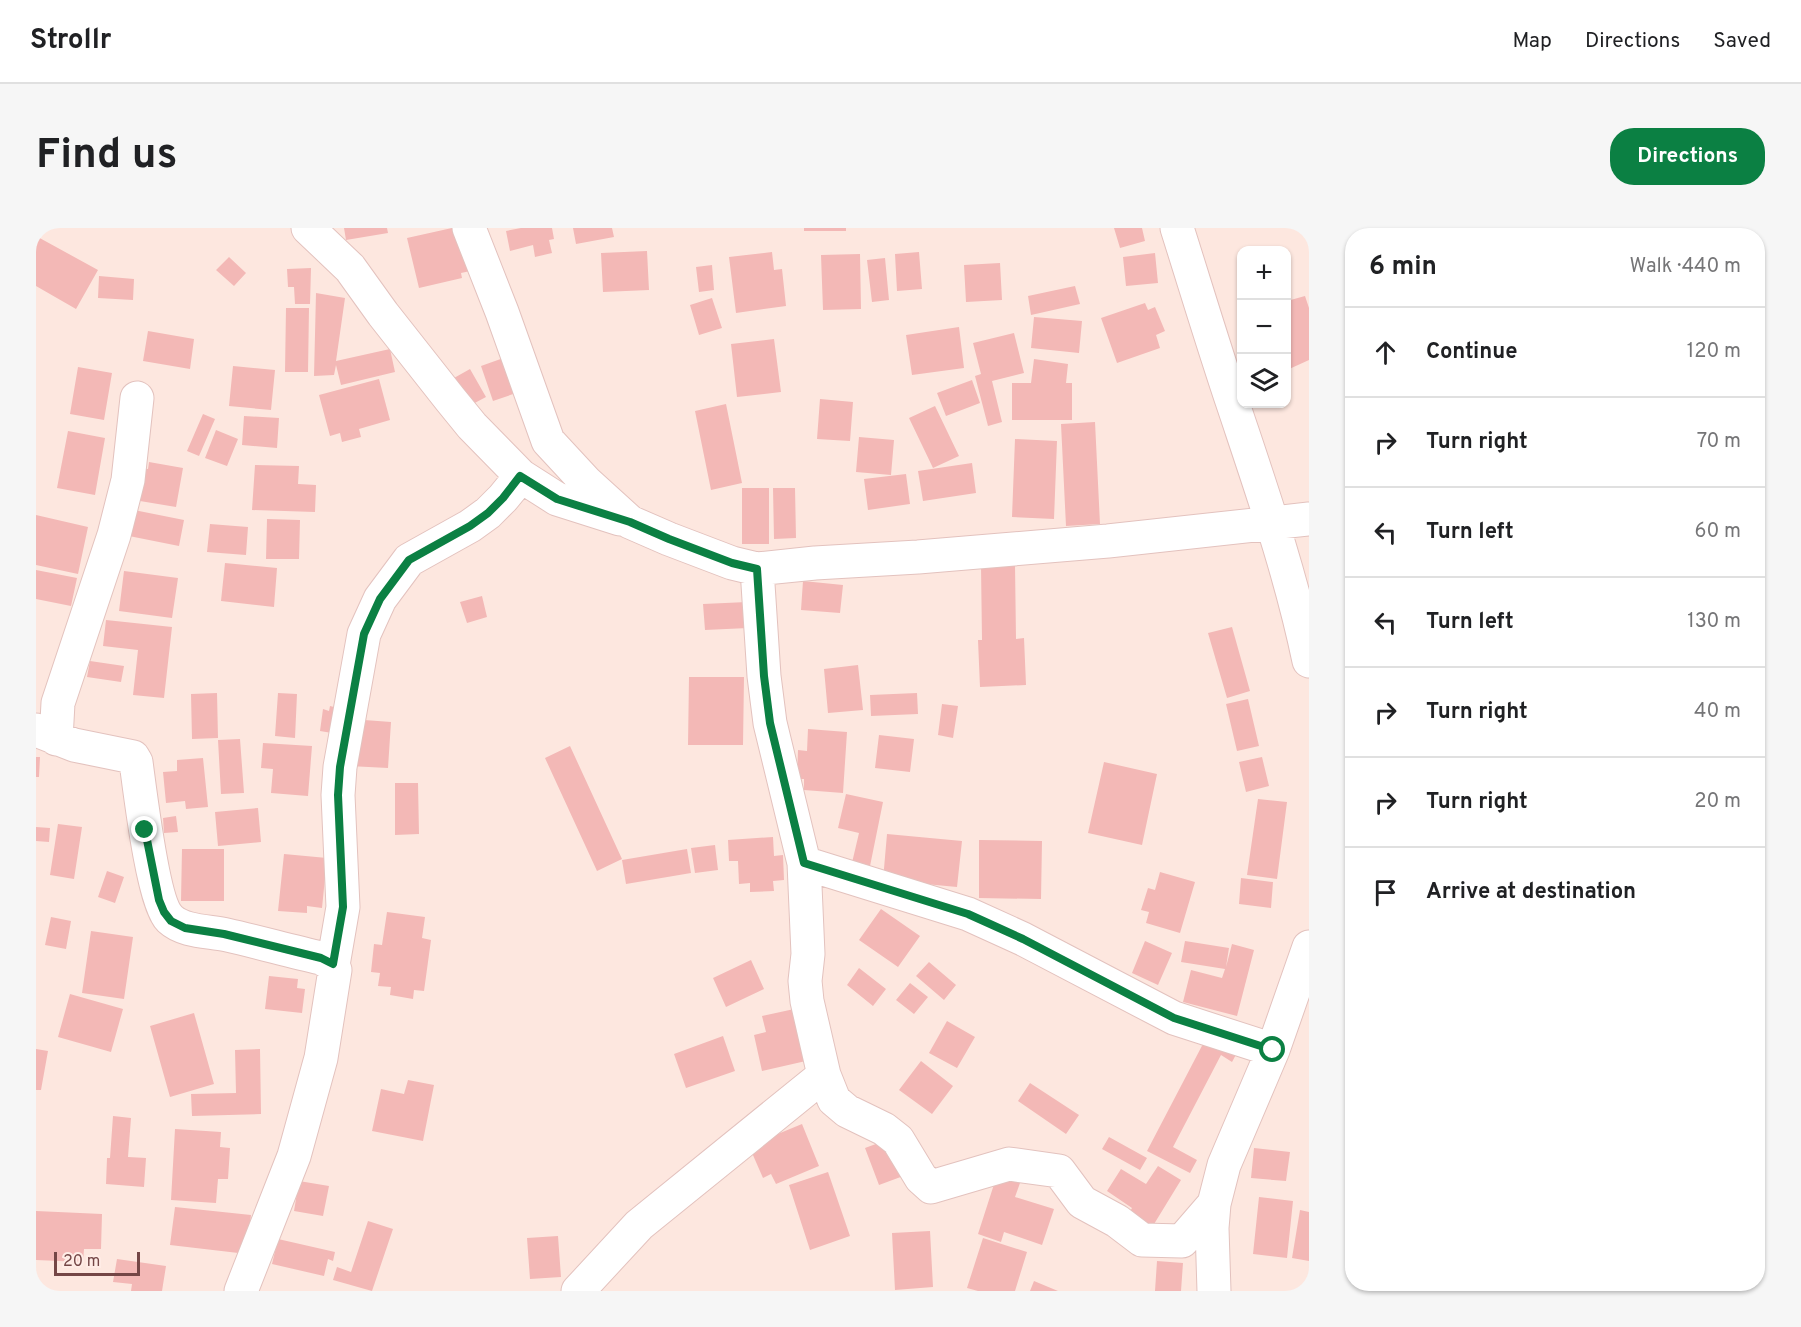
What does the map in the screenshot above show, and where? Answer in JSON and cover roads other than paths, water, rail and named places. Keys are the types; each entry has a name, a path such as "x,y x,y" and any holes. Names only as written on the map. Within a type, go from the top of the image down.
{"street":[{"path":"308,228 350,268 383,314 472,426 520,476 557,499 630,522 721,559 757,569 815,562 918,557 1107,541 1253,524 1273,525 1309,519"},
{"path":"469,228 548,441 586,482 630,522"},
{"path":"1177,228 1273,525 1302,626 1309,661"},
{"path":"137,399 128,480 114,535 46,735 74,745 133,757 136,762 145,830 159,900 171,921 185,928 224,934 321,958 333,964"},
{"path":"242,1291 294,1156 321,1058 331,1007 336,974 333,964 343,907 338,795 340,767 364,634 380,599 409,560 470,526 488,513 520,476"},
{"path":"757,569 764,676 770,723 804,863 808,954 805,981 807,1001 824,1075 834,1100 847,1111 884,1129 898,1140 921,1178 931,1187 1009,1164 1059,1171 1082,1202 1117,1221 1142,1240 1182,1240 1214,1204"},
{"path":"804,863 968,914 1023,939 1174,1018 1273,1050"},
{"path":"1214,1291 1212,1228 1214,1204 1224,1165 1273,1050 1309,947"},
{"path":"578,1291 639,1225 824,1075"}]}
